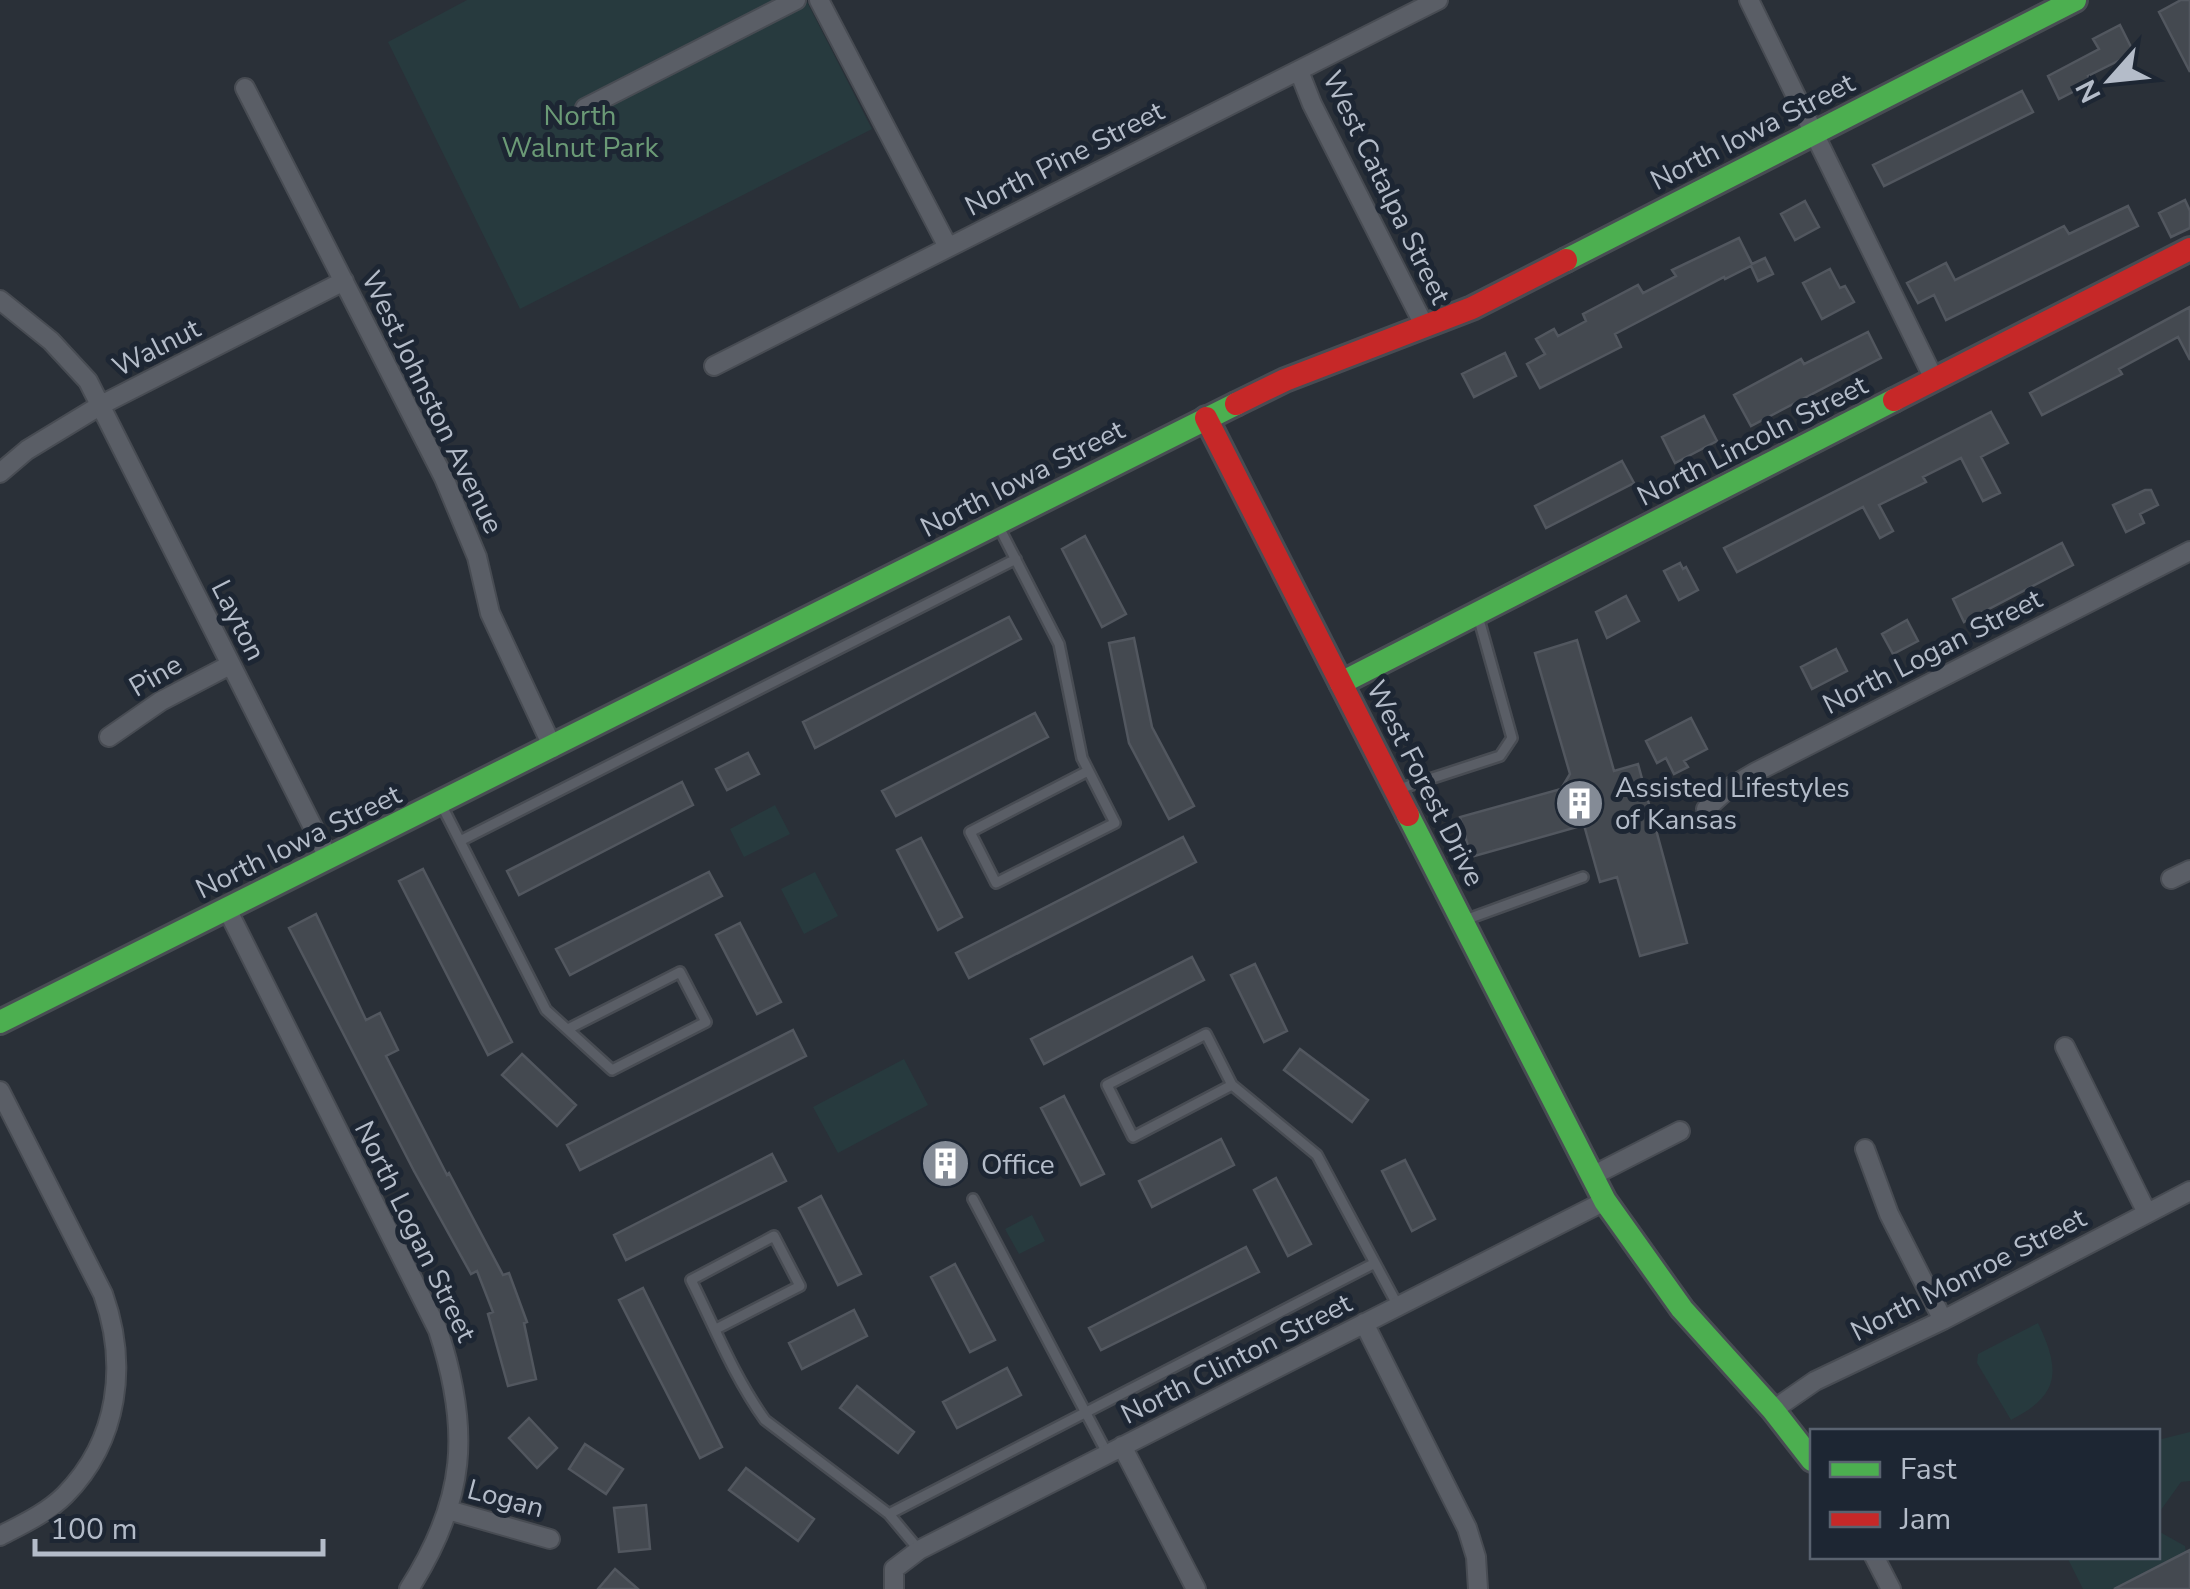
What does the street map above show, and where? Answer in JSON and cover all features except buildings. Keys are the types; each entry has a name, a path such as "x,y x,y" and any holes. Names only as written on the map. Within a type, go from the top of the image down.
{"street":[{"path":"585,108 796,0"},
{"path":"819,0 948,247"},
{"name":"North Pine Street","path":"714,366 1438,0"},
{"path":"1748,0 1935,381"},
{"name":"North Iowa Street","path":"0,1022 1206,418 1285,380 1472,308 2075,0"},
{"name":"West Catalpa Street","path":"1299,71 1425,327"},
{"name":"West Johnston Avenue","path":"245,88 444,478 477,557 490,614 553,748"},
{"name":"North Lincoln Street","path":"1341,683 2190,250"},
{"name":"Walnut","path":"0,473 27,450 101,405 344,281"},
{"name":"Layton","path":"0,300 60,350 88,381 330,859"},
{"name":"West Forest Drive","path":"1206,418 1605,1201 1682,1309 1810,1457"},
{"name":"North Logan Street","path":"1706,809 1729,788 1756,772 2190,551"},
{"name":"Pine","path":"109,737 161,701 230,665"},
{"path":"2172,879 2190,870"},
{"name":"North Logan Street","path":"227,909 438,1330 453,1374 460,1428 456,1479 432,1550 409,1589"},
{"path":"2065,1047 2147,1213"},
{"path":"0,1091 103,1294 114,1330 117,1367 112,1417 86,1468 53,1505 0,1536"},
{"path":"1592,1176 1680,1131"},
{"path":"1865,1149 1889,1214 1943,1320"},
{"name":"North Monroe Street","path":"1773,1410 1815,1380 1943,1320 2190,1191"},
{"name":"North Clinton Street","path":"894,1589 894,1569 920,1550 1605,1201"},
{"path":"1364,1323 1467,1528 1476,1557 1478,1589"},
{"path":"1115,1450 1196,1589"},
{"name":"Logan","path":"448,1510 550,1538"},
{"path":"1876,1559 1891,1589"}],"lane":[{"path":"998,524 1059,644 1082,758 1115,823 996,883 970,832 1088,771"},
{"path":"460,842 1016,560"},
{"path":"1396,791 1500,756 1512,738 1477,614"},
{"path":"440,804 546,1010 612,1070 706,1022 680,972 568,1029"},
{"path":"1462,921 1583,877"},
{"path":"1232,1085 1133,1136 1106,1086 1206,1034 1232,1085 1317,1155 1398,1306"},
{"path":"973,1199 1085,1412 1115,1450"},
{"path":"716,1330 800,1286 774,1236 691,1280 716,1330 752,1402 765,1420 889,1514 920,1550"},
{"path":"889,1514 1375,1263"}],"green space":[{"name":"North Walnut Park","path":"467,0 806,0 872,129 520,309 388,42"},
{"path":"775,805 790,834 744,857 730,829"},
{"path":"815,872 838,916 804,934 781,889"},
{"path":"904,1059 928,1105 838,1153 813,1107"},
{"path":"1032,1215 1045,1241 1019,1254 1005,1229"},
{"path":"2038,1323 2050,1355 2052,1380 2039,1401 2011,1420 1977,1363 1978,1354"},
{"path":"2190,1432 2190,1481 2181,1482 2160,1511 2160,1440"},
{"path":"2160,1532 2185,1546 2186,1552 2118,1589 2083,1589 2068,1559 2160,1559"}],"traffic: fast":[{"path":"1566,260 2075,0"},
{"path":"1341,683 1894,400"},
{"path":"0,1022 1236,404"},
{"path":"1408,815 1605,1201 1682,1309 1810,1457"}],"traffic: jam":[{"path":"1894,400 2190,249"},
{"path":"1236,404 1285,380 1472,308 1566,260"},
{"path":"1206,418 1408,815"}],"place":[{"name":"Assisted Lifestyles of Kansas","path":"1580,803"},
{"name":"Office","path":"946,1164"}]}
